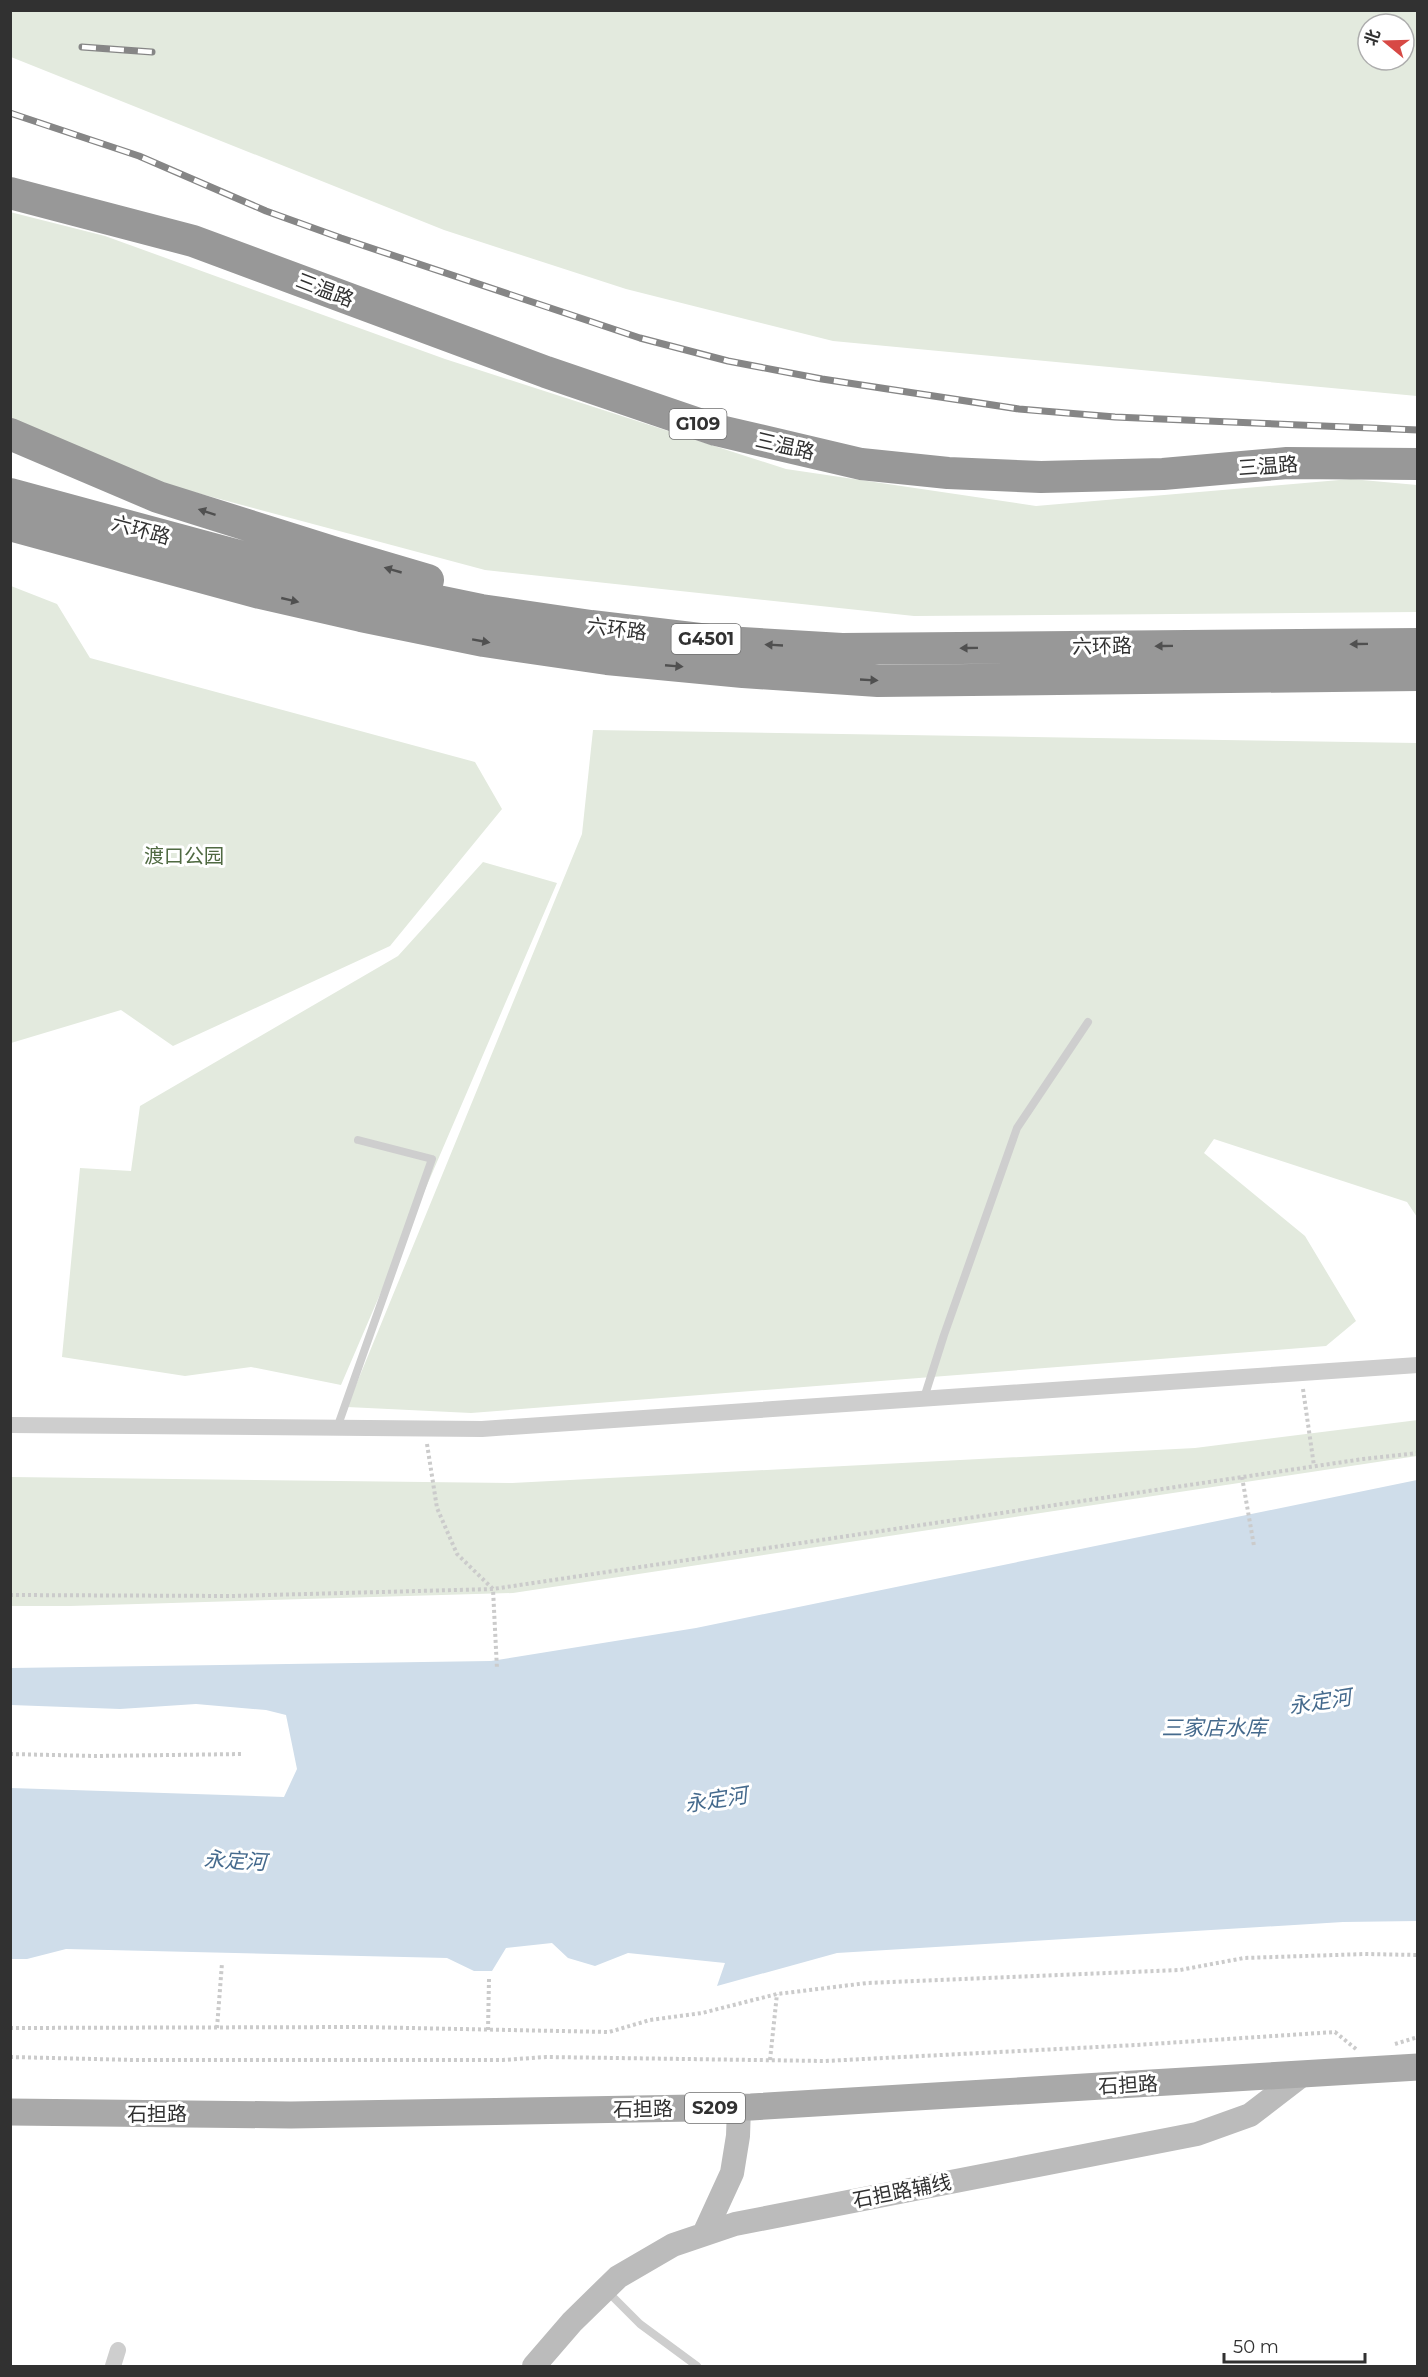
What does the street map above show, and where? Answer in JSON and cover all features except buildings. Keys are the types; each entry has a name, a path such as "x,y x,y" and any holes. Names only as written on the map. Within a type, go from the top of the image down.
{"highway":[{"name":"三温路","path":"10,193 193,241 546,372 716,430 861,464 1041,477 1163,474 1287,463 1418,464"},
{"path":"10,434 158,497 336,553 591,626"},
{"name":"六环路","path":"10,494 272,565 350,583 481,610 725,642 842,649 1418,644"},
{"name":"六环路","path":"10,525 260,593 484,641 607,659 743,672 878,681 1418,675"},
{"path":"10,546 260,593"}],"main road":[{"name":"石担路","path":"10,2112 291,2115 738,2107 1418,2067"},
{"name":"石担路辅线","path":"534,2367 572,2322 618,2277 673,2245 735,2224 1197,2134 1250,2115 1302,2075"},
{"path":"704,2234 732,2173 738,2136 738,2107"}],"street":[{"path":"10,1425 482,1429 1418,1365"},
{"path":"113,2367 118,2350"}],"lane":[{"path":"924,1398 1017,1128 1088,1022"},
{"path":"337,1428 432,1159 358,1140"},
{"path":"605,2289 640,2324 697,2367"}],"path":[{"path":"1301,1374 1314,1466"},
{"path":"427,1429 427,1449 437,1508 457,1554 494,1588 497,1669"},
{"path":"10,1595 231,1596 494,1588 1314,1466 1418,1454"},
{"path":"1242,1477 1254,1546"},
{"path":"10,1754 96,1756 243,1754"},
{"path":"10,2028 609,2032 650,2020 702,2013 777,1994 867,1983 1180,1970 1244,1958 1365,1954 1418,1955"},
{"path":"217,2028 222,1963"},
{"path":"488,2030 489,1979"},
{"path":"770,2060 777,1994"},
{"path":"10,2058 503,2060 546,2057 825,2061 1136,2045 1305,2032 1335,2032 1356,2049"}],"green space":[{"path":"10,11 1417,11 1417,396 833,341 626,289 444,230 11,57"},
{"path":"10,212 105,236 445,359 786,469 1036,506 1351,479 1417,485 1417,612 914,616 485,570 160,483 11,440"},
{"name":"渡口公园","path":"11,586 57,604 90,658 475,762 502,809 390,946 173,1046 121,1010 11,1043"},
{"path":"593,730 1417,743 1417,1217 1407,1202 1214,1139 1204,1153 1305,1236 1356,1321 1326,1346 471,1413 347,1407 582,834"},
{"path":"483,862 557,883 341,1385 251,1367 185,1376 62,1357 80,1168 131,1171 140,1106 398,956"},
{"path":"1418,1420 1417,1456 513,1593 11,1606 11,1477 512,1483 1195,1448"}],"water":[{"name":"三家店水库","path":"1417,1480 1417,1921 1343,1922 837,1953 717,1986 725,1963 628,1953 595,1966 568,1958 552,1943 506,1948 492,1971 474,1971 447,1958 66,1949 27,1959 11,1959 11,1788 284,1797 297,1769 286,1715 266,1710 196,1704 120,1709 11,1705 11,1668 491,1661 696,1628"}],"railway":[{"path":"82,47 152,52"},
{"path":"10,113 139,156 266,211 341,238 640,338 728,361 822,379 1019,409 1115,417 1418,430"}],"water label":[{"name":"永定河","path":"1320,1702"},
{"name":"永定河","path":"716,1800"},
{"name":"永定河","path":"235,1861"}]}
